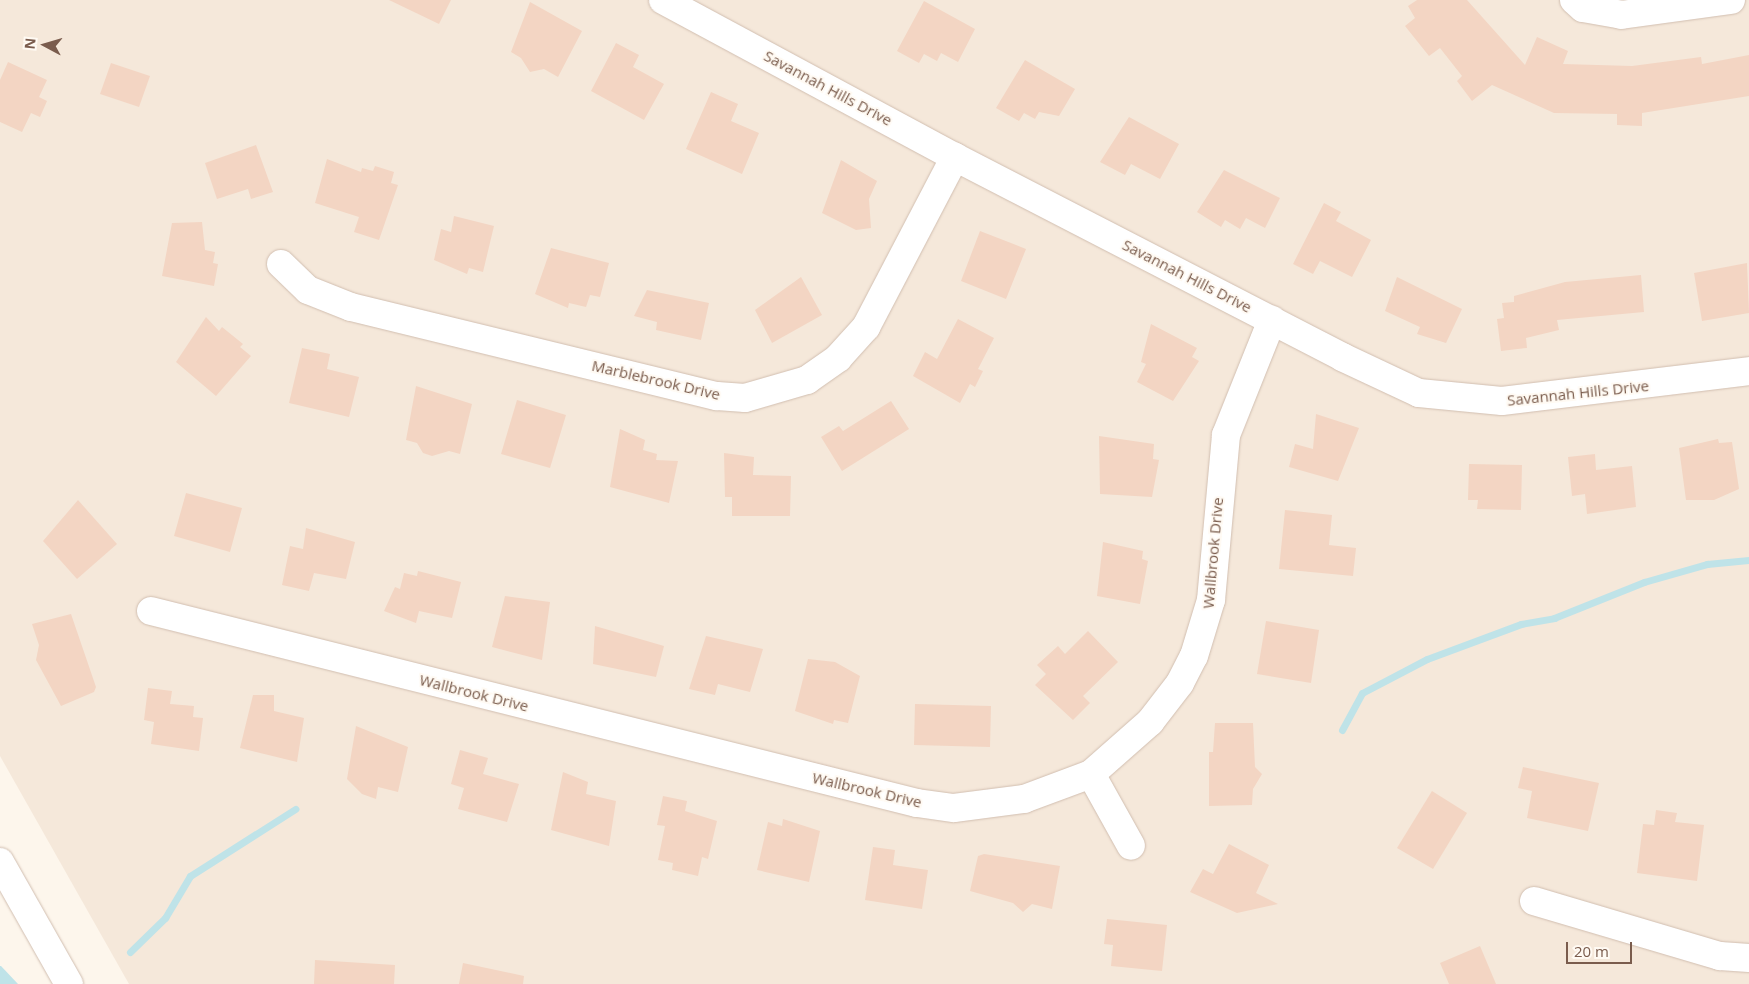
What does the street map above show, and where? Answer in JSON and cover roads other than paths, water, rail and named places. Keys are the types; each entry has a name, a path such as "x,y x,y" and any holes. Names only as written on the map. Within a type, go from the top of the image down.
{"street":[{"name":"Savannah Hills Drive","path":"662,0 955,157 1376,374 1447,399 1528,399 1749,372"},
{"path":"1574,0 1583,8 1621,15 1732,0"},
{"name":"Marblebrook Drive","path":"281,264 308,290 351,307 717,396 745,398 807,380 838,358 866,327 955,157"},
{"name":"Wallbrook Drive","path":"151,611 917,802 986,806 1024,798 1091,774 1150,722 1180,683 1194,656 1211,600 1226,435 1272,320"},
{"path":"1091,774 1131,846"},
{"path":"0,862 69,984"},
{"path":"1534,901 1720,956 1749,958"}],"water":[{"path":"1,966 18,984 0,984"}],"waterway":[{"path":"1342,730 1362,693 1427,659 1521,624 1554,618 1644,582 1707,564 1749,560"},
{"path":"130,952 165,918 190,876 295,809"}]}
